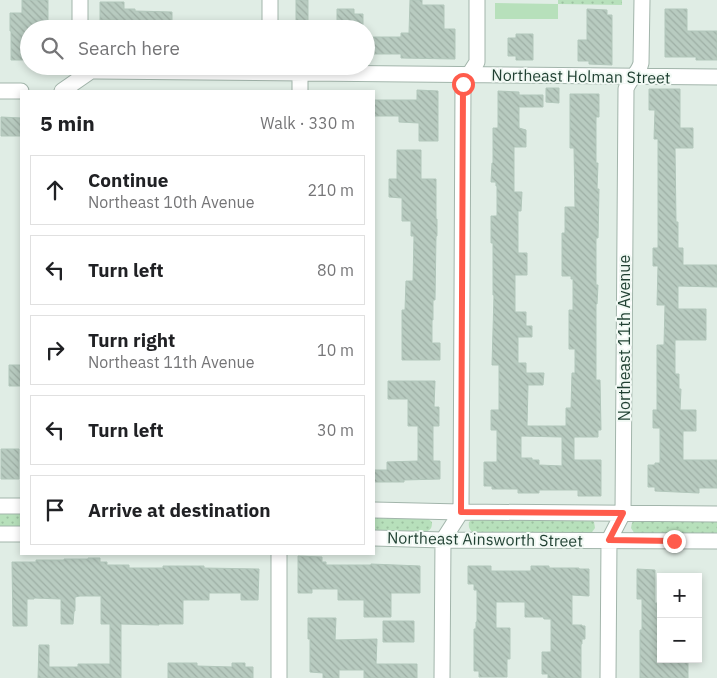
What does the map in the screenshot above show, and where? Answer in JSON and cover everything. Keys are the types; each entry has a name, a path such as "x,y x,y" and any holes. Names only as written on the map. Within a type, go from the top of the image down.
{"street":[{"path":"80,0 80,20"},
{"path":"270,0 270,20"},
{"path":"442,678 443,540 461,512 463,84 477,62 477,0"},
{"name":"Northeast 11th Avenue","path":"608,678 609,540 623,513 626,89 627,84 640,68 641,63 642,0"},
{"name":"Northeast Holman Street","path":"375,74 717,77"},
{"path":"300,75 300,90"},
{"name":"Northeast Holman Street","path":"64,90 80,79"},
{"path":"0,91 20,91"},
{"path":"0,506 20,506"},
{"name":"Northeast Ainsworth Street","path":"375,510 717,514"},
{"path":"0,534 20,534"},
{"name":"Northeast Ainsworth Street","path":"375,538 717,541"},
{"path":"278,678 279,555"}],"green space":[{"path":"558,0 622,0 622,5 558,4"},
{"path":"495,3 558,4 558,19 495,19"},
{"path":"0,512 20,512 20,527 0,527"},
{"path":"375,516 426,517 432,522 432,526 430,530 425,532 375,532"},
{"path":"473,519 590,519 594,522 595,528 588,534 474,534 469,526 469,522"},
{"path":"634,520 717,520 717,534 635,534 631,528"}],"building":[{"path":"22,0 48,0 48,20 20,20 20,60 11,60 10,13 22,13"},
{"path":"296,0 308,0 308,20 296,20"},
{"path":"410,0 422,0 422,5 444,5 444,29 455,29 455,59 401,58 401,54 375,54 375,37 401,37 401,33 409,33"},
{"path":"100,2 124,2 124,9 135,9 135,11 172,12 172,20 100,20"},
{"path":"337,9 354,9 354,14 363,14 363,20 337,20"},
{"path":"587,9 607,10 607,15 612,15 612,65 589,64 589,61 578,61 578,40 587,40"},
{"path":"665,9 687,9 687,31 717,31 717,60 696,60 696,57 665,57"},
{"path":"516,34 533,34 533,60 516,60 516,56 508,56 508,38 516,38"},
{"path":"546,88 559,88 559,103 546,102"},
{"path":"649,89 680,89 680,128 693,128 693,148 675,148 676,222 678,222 678,248 683,248 683,265 717,265 717,287 678,286 678,309 706,309 706,340 675,340 675,374 679,374 679,389 681,389 680,410 696,410 696,431 683,431 683,460 717,460 717,488 699,488 699,493 655,491 655,487 648,487 648,465 660,463 660,428 653,428 653,410 657,410 657,345 664,345 665,305 657,305 658,266 653,266 653,248 658,248 658,139 654,139 655,110 649,110"},
{"path":"417,90 438,91 438,141 419,141 419,123 399,122 399,116 375,116 375,100 417,100"},
{"path":"498,91 519,92 519,95 543,95 543,107 519,107 519,128 526,130 526,147 514,147 514,192 522,192 521,211 518,211 518,253 527,253 527,275 515,275 515,312 526,312 526,326 532,326 532,337 518,337 518,363 526,363 526,373 544,373 543,385 528,385 527,426 566,426 566,408 571,408 572,373 575,373 575,349 569,349 569,310 573,310 573,279 571,279 571,276 562,276 562,233 565,233 565,207 575,207 574,148 570,148 570,94 599,94 599,117 596,117 597,189 599,189 598,238 596,238 596,285 598,285 596,304 596,380 600,380 601,430 598,430 598,437 574,437 574,460 601,460 601,496 578,496 578,490 539,490 539,493 518,493 518,489 492,489 492,486 484,486 484,462 497,462 497,430 491,430 491,410 499,410 499,365 492,365 494,295 491,216 497,216 497,186 496,182 491,182 493,128 498,128","holes":["521,436 562,437 562,466 539,465 539,460 521,458"]},
{"path":"1,117 20,118 20,136 1,136"},
{"path":"397,150 421,150 421,179 436,179 437,236 432,343 440,343 440,360 402,360 402,310 405,310 406,281 413,281 414,236 411,236 411,221 402,221 402,198 389,197 389,179 397,179"},
{"path":"9,365 20,365 20,386 9,386"},
{"path":"388,381 435,381 434,407 439,407 439,426 433,426 433,461 440,461 440,479 375,482 375,470 387,470 387,462 418,461 418,426 408,426 408,399 388,399"},
{"path":"1,449 19,449 19,479 1,479"},
{"path":"298,556 322,557 322,562 326,562 326,565 420,566 420,593 391,593 391,617 364,617 364,600 338,600 338,589 312,589 312,593 298,593"},
{"path":"100,558 100,562 107,562 107,565 129,565 129,568 204,566 204,568 259,569 258,600 241,600 241,593 209,593 209,600 183,600 183,624 121,624 121,678 38,678 39,645 49,645 49,667 78,667 78,664 110,664 110,624 101,624 101,596 80,596 75,597 73,624 61,624 61,599 34,598 27,599 27,626 13,626 12,562"},
{"path":"468,566 491,566 491,571 531,571 531,566 589,569 589,596 572,595 572,625 585,626 585,639 582,639 581,644 581,678 548,678 548,674 542,674 542,652 551,652 551,619 525,617 525,602 496,602 496,628 510,628 510,659 507,659 507,677 479,677 479,671 474,671 474,629 476,629 477,622 477,590 474,590 474,584 468,584"},
{"path":"637,569 655,570 657,663 688,663 688,678 640,678 642,599 637,599"},
{"path":"308,618 336,618 335,640 377,639 376,664 417,664 417,678 364,678 364,670 339,670 339,678 323,678 323,673 310,672"},
{"path":"383,621 414,621 414,642 383,642"},
{"path":"168,663 197,663 197,666 232,667 232,663 245,663 245,667 253,667 253,678 168,678"}],"route":[{"path":"463,84 461,512 623,513 609,540 674,541"}]}
